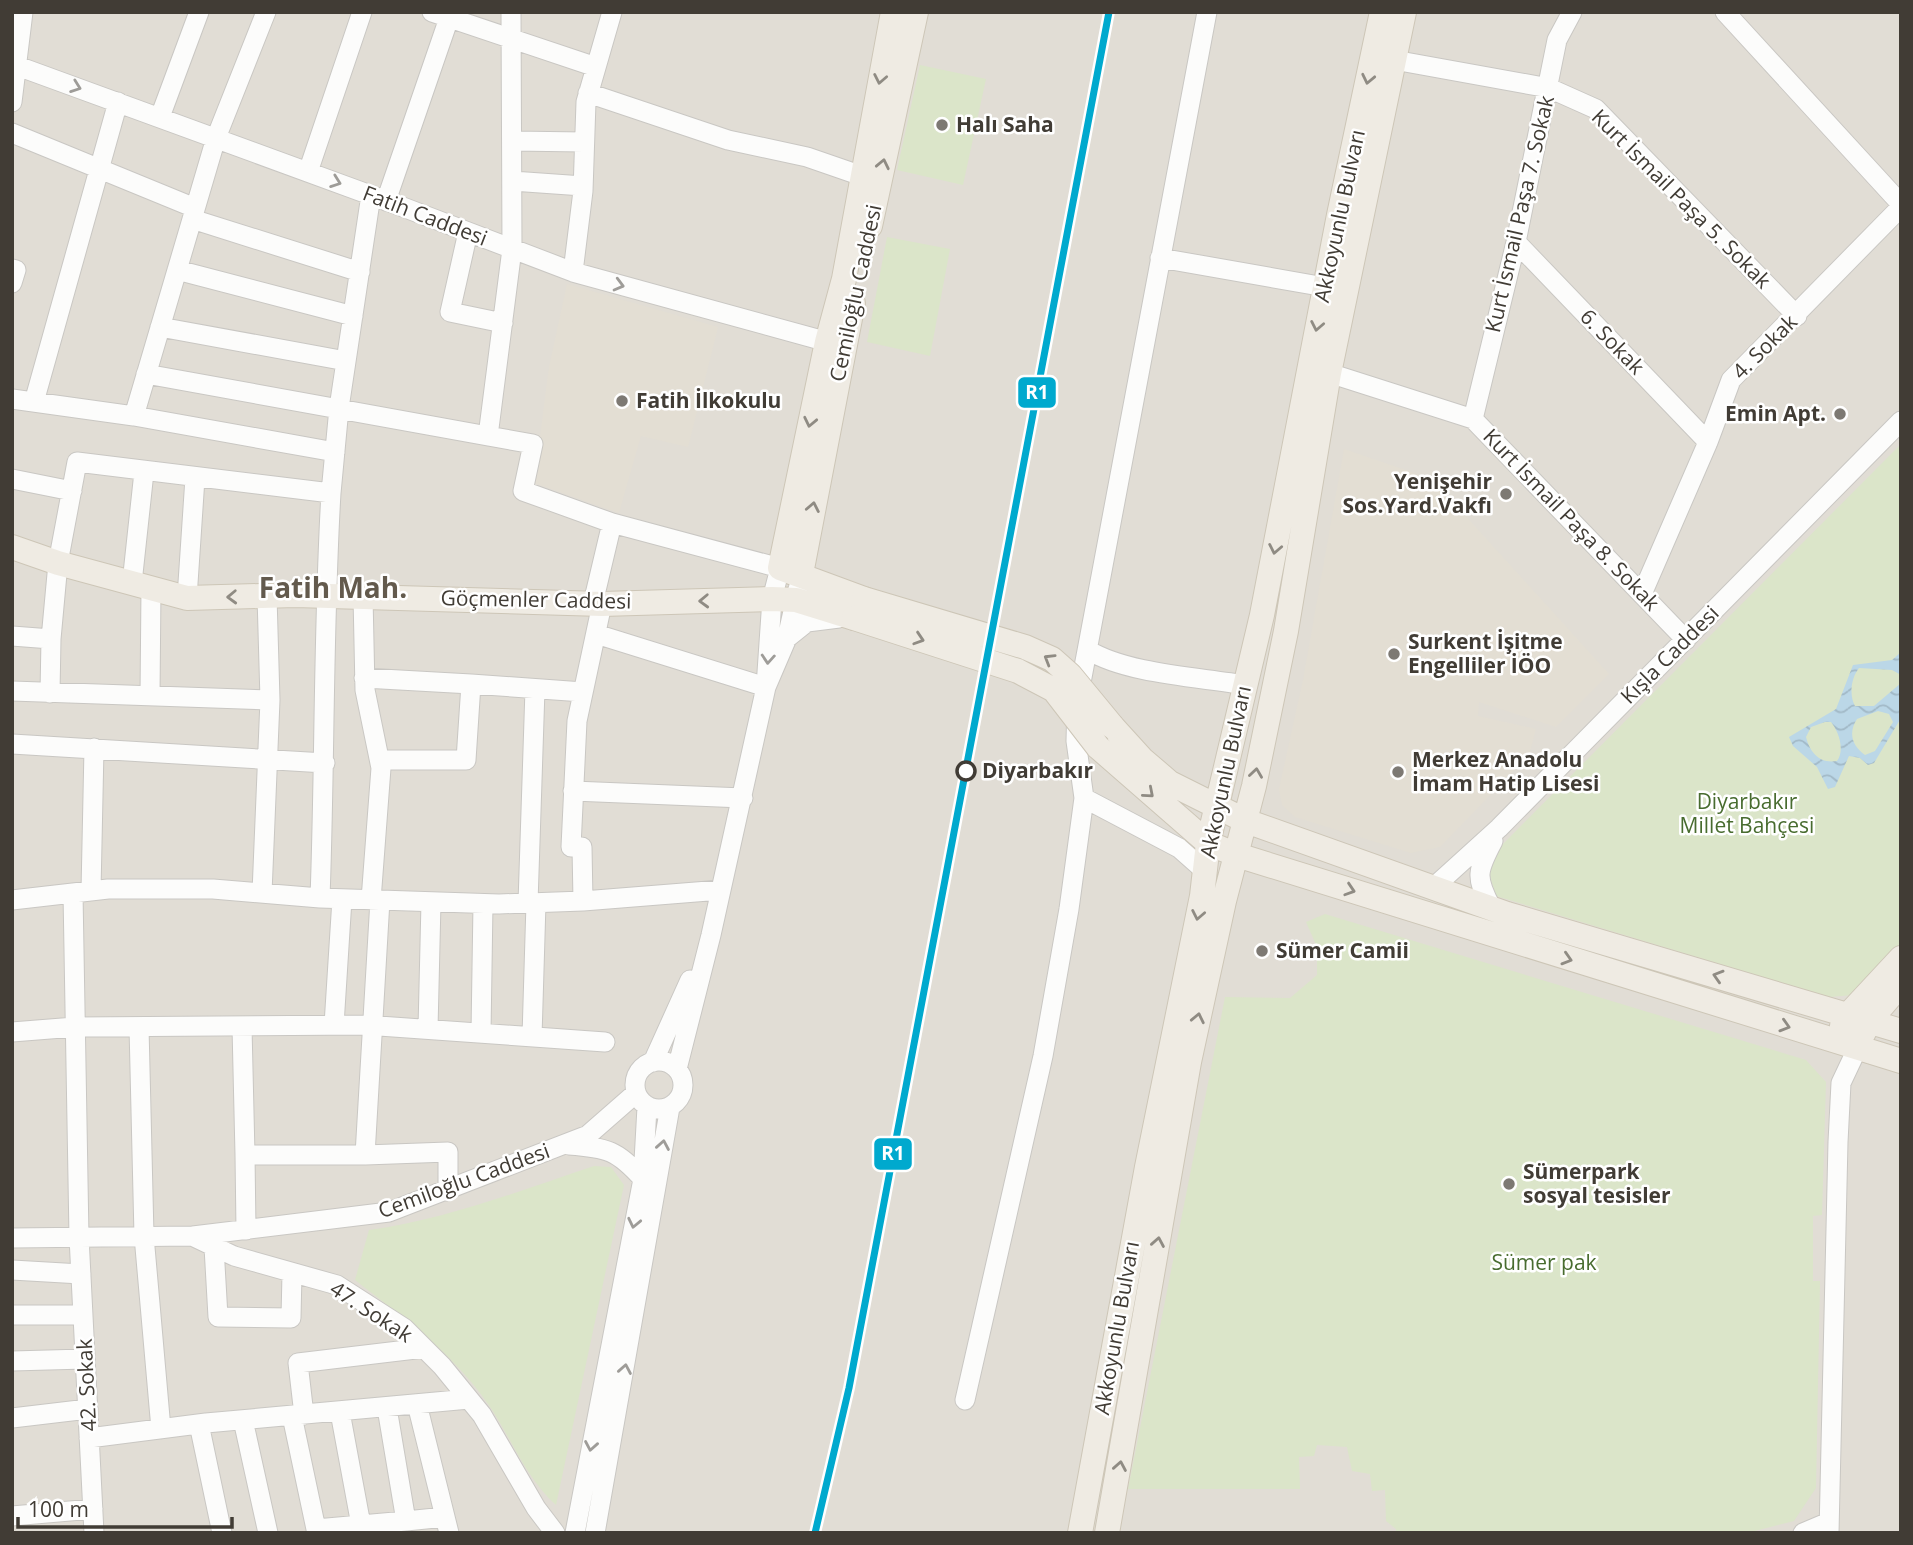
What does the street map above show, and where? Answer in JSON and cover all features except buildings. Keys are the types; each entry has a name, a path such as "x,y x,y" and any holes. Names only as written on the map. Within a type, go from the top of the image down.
{"main road":[{"name":"Cemiloğlu Caddesi","path":"836,344 844,279 893,12"},
{"name":"Cemiloğlu Caddesi","path":"795,566 836,344 916,12"},
{"name":"Akkoyunlu Bulvarı","path":"1080,1533 1205,871 1208,843 1262,615 1325,287 1382,12"},
{"name":"Akkoyunlu Bulvarı","path":"1107,1533 1189,1062 1224,901 1246,821 1286,631 1329,373 1404,12"},
{"name":"Göçmenler Caddesi","path":"12,547 58,563 187,598 325,595 598,603 784,600 859,608"},
{"path":"795,566 859,608 1030,677 1054,690 1098,747 1208,843 1237,855 1901,1061"},
{"path":"859,608 1025,647 1052,659 1070,675 1142,759 1170,783 1217,809 1246,821 1491,907 1901,1031"},
{"path":"1846,1044 1859,1017 1901,958"},
{"path":"1859,1017 1901,984"}],"street":[{"path":"12,102 23,12"},
{"path":"160,117 200,12"},
{"path":"134,416 216,138 266,12"},
{"path":"308,172 362,12"},
{"path":"488,436 512,249 511,12"},
{"path":"573,272 583,186 588,93 612,12"},
{"path":"965,1401 1042,1056 1069,909 1084,798 1076,741 1076,716 1091,616 1207,12"},
{"name":"Kurt İsmail Paşa 7. Sokak","path":"1473,419 1517,242 1540,115 1549,88 1557,40 1572,12"},
{"path":"1725,12 1901,205"},
{"path":"320,898 325,595 331,493 339,408 360,272 379,198 440,15 596,67"},
{"name":"Kurt İsmail Paşa 5. Sokak","path":"1394,60 1549,88 1596,109 1797,316"},
{"name":"Fatih Caddesi","path":"15,64 573,272 836,344"},
{"path":"588,93 729,140 807,157 862,176"},
{"path":"34,402 118,102"},
{"path":"12,133 194,214 360,272"},
{"path":"512,141 584,142"},
{"path":"512,181 583,186"},
{"name":"4. Sokak","path":"1642,594 1708,442 1731,380 1797,316 1901,205"},
{"path":"468,232 450,312 503,323"},
{"name":"6. Sokak","path":"1517,242 1708,442"},
{"path":"1160,258 1325,287"},
{"path":"12,269 16,270 12,283"},
{"path":"177,270 353,316"},
{"path":"160,327 346,361"},
{"name":"Kurt İsmail Paşa 8. Sokak","path":"1329,373 1473,419 1686,640"},
{"path":"146,374 533,444 523,491 612,523 795,566 784,600 743,798 677,1069 683,1087 681,1095 670,1107 595,1533"},
{"path":"12,399 134,416 335,452"},
{"name":"Kışla Caddesi","path":"1435,886 1499,828 1901,421"},
{"path":"50,693 51,639 58,563 77,462 331,493"},
{"path":"144,472 141,586 150,696"},
{"path":"187,598 195,478"},
{"path":"12,479 72,491"},
{"path":"583,901 582,847 571,847 577,722 596,634 598,603 612,523"},
{"path":"262,893 270,700 267,596"},
{"path":"363,596 365,678 380,760 373,1026 365,1155"},
{"path":"766,687 787,638 784,600"},
{"path":"787,638 816,619 859,608"},
{"path":"596,634 766,687"},
{"path":"12,636 51,639"},
{"path":"1088,650 1101,659 1245,685"},
{"path":"365,678 583,692"},
{"path":"380,760 466,760 471,684"},
{"path":"532,1037 535,689"},
{"path":"12,691 270,700"},
{"path":"12,744 324,763"},
{"name":"42. Sokak","path":"94,748 82,892 75,1027 79,1237 94,1533"},
{"path":"573,791 743,798"},
{"path":"1084,798 1179,848 1205,871"},
{"path":"1491,907 1480,886 1479,867 1499,828"},
{"path":"12,900 82,892 213,889 320,898 483,904 583,901 721,890"},
{"path":"334,1025 342,899"},
{"path":"428,1029 431,902"},
{"path":"481,1033 483,904"},
{"path":"575,1533 643,1179 638,1072 653,1062 711,935"},
{"path":"12,1032 75,1027 334,1025 605,1042"},
{"path":"139,1027 144,1236 162,1429"},
{"path":"242,1027 246,1230"},
{"path":"1804,1533 1829,1528 1841,1083 1846,1044"},
{"path":"653,1062 666,1062 677,1069"},
{"path":"641,1100 654,1109 670,1107"},
{"name":"Cemiloğlu Caddesi","path":"12,1238 187,1236 389,1212 588,1135 641,1100"},
{"path":"564,1144 596,1147 620,1154 643,1179"},
{"path":"245,1155 448,1152 448,1191"},
{"name":"47. Sokak","path":"187,1236 234,1256 337,1285 404,1328 482,1415 536,1508 555,1533"},
{"path":"214,1247 218,1317 291,1318 292,1273"},
{"path":"12,1270 81,1274"},
{"path":"12,1315 83,1315"},
{"path":"417,1405 447,1525 406,1521 382,1528 361,1525 330,1530 316,1529 298,1416 298,1363 424,1348"},
{"path":"12,1361 85,1359"},
{"path":"89,1438 199,1424 469,1399"},
{"path":"387,1408 406,1521"},
{"path":"12,1418 88,1409"},
{"path":"340,1412 361,1525"},
{"path":"243,1420 268,1533"},
{"path":"199,1424 222,1533"},
{"path":"12,1516 93,1509"}],"shaded area":[{"path":"12,12 1901,12 1901,1533 12,1533"},
{"name":"Fatih İlkokulu","path":"567,284 718,327 688,447 641,436 619,513 534,483 549,367"},
{"path":"1344,449 1432,479 1609,674 1556,727 1479,702 1478,716 1536,729 1529,755 1440,847 1411,853 1295,817 1282,805 1279,789 1303,680"}],"green space":[{"name":"Halı Saha","path":"920,65 986,79 963,185 897,170"},
{"path":"887,237 950,249 930,356 867,342"},
{"name":"Diyarbakır Millet Bahçesi","path":"1901,444 1901,948 1854,995 1829,997 1496,896 1488,870 1495,852"},
{"name":"Sümer pak","path":"1325,914 1806,1060 1826,1082 1822,1215 1813,1216 1813,1281 1820,1281 1816,1488 1794,1521 1747,1533 1396,1533 1396,1529 1386,1521 1385,1490 1372,1491 1370,1474 1352,1471 1347,1447 1317,1445 1314,1456 1299,1457 1300,1489 1128,1489 1225,997 1290,998 1317,975 1317,947 1306,922"},
{"path":"594,1166 611,1167 624,1185 556,1505 536,1482 488,1404 459,1368 409,1322 355,1280 369,1230 455,1212"}],"water":[{"path":"1901,652 1901,675 1892,670 1859,668 1853,682 1852,697 1855,706 1874,706 1901,683 1901,718 1874,763 1868,765 1860,758 1849,756 1835,787 1828,789 1817,767 1793,746 1789,737 1836,709 1853,665 1892,660","holes":["1878,711 1889,714 1893,722 1875,751 1865,755 1854,743 1853,729 1857,719","1831,722 1839,736 1841,752 1837,761 1826,761 1817,756 1806,737 1811,727"]}],"railway":[{"path":"813,1533 819,1516"}],"transit line":[{"name":"R1","path":"815,1533 849,1388 1109,12"}],"place":[{"name":"Halı Saha","path":"942,125"},
{"name":"Fatih İlkokulu","path":"622,401"},
{"name":"Emin Apt.","path":"1840,414"},
{"name":"Yenişehir Sos.Yard.Vakfı","path":"1506,494"},
{"name":"Surkent İşitme Engelliler İÖO","path":"1394,654"},
{"name":"Diyarbakır","path":"966,771"},
{"name":"Merkez Anadolu İmam Hatip Lisesi","path":"1398,772"},
{"name":"Sümer Camii","path":"1262,951"},
{"name":"Sümerpark sosyal tesisler","path":"1509,1184"}],"district":[{"name":"Fatih Mah.","path":"333,588"}]}
